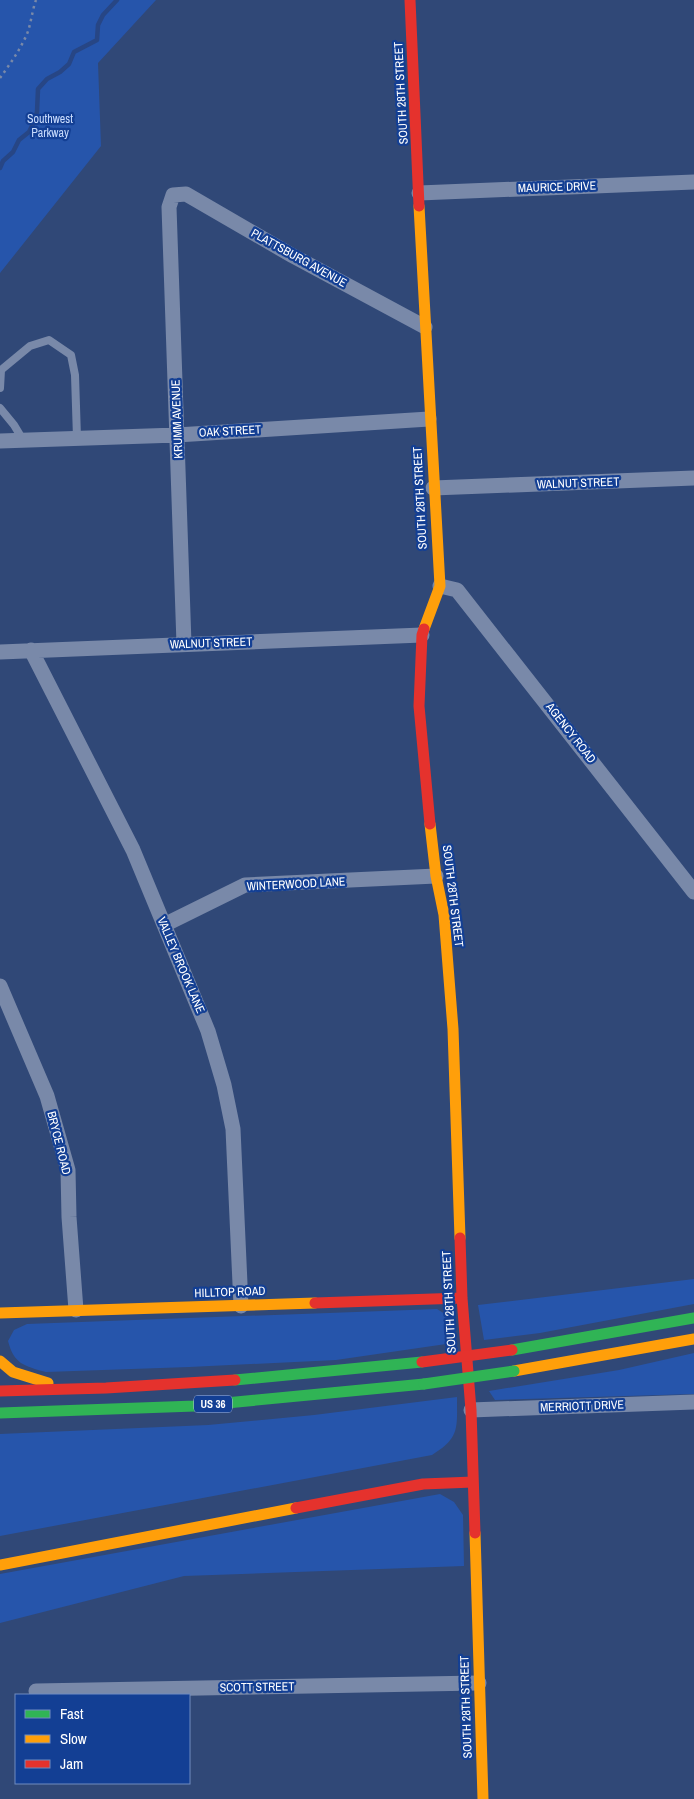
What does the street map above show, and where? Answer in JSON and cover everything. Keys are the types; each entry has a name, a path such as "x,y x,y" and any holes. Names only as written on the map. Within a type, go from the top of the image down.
{"main road":[{"name":"SOUTH 28TH STREET","path":"410,0 424,327 440,586 422,635 419,706 436,876 444,914 453,1029 462,1298 470,1410 468,1466 473,1482 483,1799"},
{"name":"HILLTOP ROAD","path":"0,1312 462,1298"},
{"name":"US 36","path":"0,1391 76,1390 286,1377 512,1350 694,1318"},
{"name":"US 36","path":"0,1413 195,1406 424,1384 514,1371 694,1339"},
{"path":"0,1360 12,1372 76,1390"},
{"path":"0,1422 76,1411"},
{"path":"0,1565 423,1484 473,1482"}],"street":[{"name":"MAURICE DRIVE","path":"419,193 694,182"},
{"name":"PLATTSBURG AVENUE","path":"173,195 186,194 424,327"},
{"name":"KRUMM AVENUE","path":"173,195 169,207 184,644"},
{"name":"OAK STREET","path":"0,441 177,434 429,419"},
{"name":"WALNUT STREET","path":"433,488 694,478"},
{"name":"AGENCY ROAD","path":"440,586 457,590 694,892"},
{"name":"WALNUT STREET","path":"0,652 422,635"},
{"name":"VALLEY BROOK LANE","path":"31,650 132,850 208,1031 224,1085 234,1129 241,1306"},
{"name":"WINTERWOOD LANE","path":"164,924 245,885 436,876"},
{"name":"BRYCE ROAD","path":"0,986 46,1096 68,1170 69,1217 76,1310"},
{"name":"MERRIOTT DRIVE","path":"470,1410 694,1402"},
{"name":"SCOTT STREET","path":"36,1691 479,1683"}],"lane":[{"path":"0,388 1,370 30,346 49,340 71,355 75,375 77,438"},
{"path":"0,408 23,440"}],"path":[{"path":"0,78 18,52 28,32 36,0"}],"green space":[{"name":"Southwest Parkway","path":"0,0 156,0 98,63 101,146 0,273"},
{"path":"694,1279 694,1304 540,1333 484,1340 478,1305"},
{"path":"437,1309 448,1316 453,1343 336,1360 46,1372 21,1363 13,1355 8,1341 14,1330 27,1324"},
{"path":"694,1353 694,1394 495,1400 489,1391 619,1370"},
{"path":"457,1397 455,1431 448,1443 432,1455 0,1536 0,1434 208,1425 314,1415"},
{"path":"440,1494 454,1502 463,1515 464,1566 184,1576 0,1623 0,1574"}],"waterway":[{"path":"0,168 3,161 13,152 19,140 29,132 33,124 37,112 38,89 47,79 60,72 69,64 74,52 97,40 98,25 103,15 117,0"}],"traffic: fast":[{"path":"512,1350 694,1318"},
{"path":"235,1380 422,1362"},
{"path":"424,1384 514,1371"},
{"path":"0,1413 195,1406 424,1384"}],"traffic: slow":[{"path":"419,206 440,586 424,629"},
{"path":"430,824 436,876 444,915 453,1029 460,1238"},
{"path":"0,1313 315,1303"},
{"path":"514,1371 694,1339"},
{"path":"0,1361 13,1372 48,1383"},
{"path":"0,1565 296,1508"},
{"path":"475,1533 483,1799"}],"traffic: jam":[{"path":"410,0 419,206"},
{"path":"424,629 422,635 419,706 430,824"},
{"path":"460,1238 462,1298 471,1410 475,1533"},
{"path":"315,1303 462,1298"},
{"path":"422,1362 512,1350"},
{"path":"0,1391 106,1388 235,1380"},
{"path":"296,1508 423,1484 473,1482"}]}
